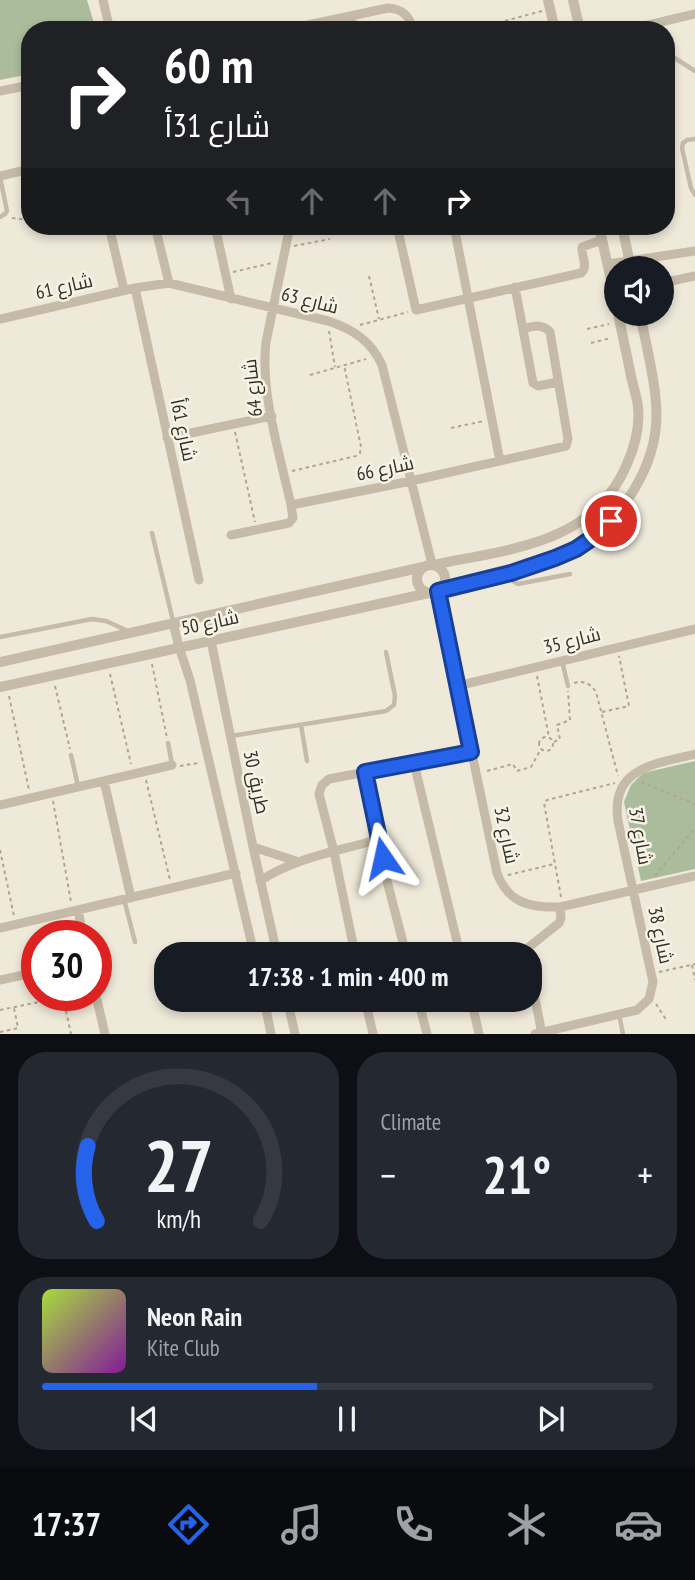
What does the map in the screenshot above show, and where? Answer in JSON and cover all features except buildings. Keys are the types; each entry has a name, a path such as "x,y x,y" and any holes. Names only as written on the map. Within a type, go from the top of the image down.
{"street":[{"path":"103,0 108,21"},
{"path":"573,0 578,21"},
{"path":"327,21 388,8 400,10 410,17 411,21"},
{"path":"675,21 695,15"},
{"path":"351,16 352,21"},
{"path":"0,91 21,87"},
{"path":"0,176 21,171"},
{"path":"111,235 124,290"},
{"path":"157,235 169,283"},
{"path":"217,235 231,299"},
{"name":"شارع 64","path":"288,235 264,358 271,416 291,505"},
{"path":"399,235 416,310 581,273 585,266 582,247 602,240"},
{"path":"455,235 500,461"},
{"path":"601,235 606,256"},
{"path":"624,235 629,256"},
{"path":"672,256 695,251"},
{"path":"674,280 695,276"},
{"name":"شارع 63","path":"135,288 169,283 328,321 349,328 370,345 382,366 430,565"},
{"path":"515,287 533,383 538,386 558,382 550,332 538,325 523,329"},
{"name":"شارع 61","path":"0,318 135,288"},
{"name":"شارع 61أ","path":"135,288 199,580"},
{"name":"شارع 50","path":"0,662 529,544 574,527 594,512 611,493 633,451 638,430 638,408 621,326"},
{"name":"شارع 50","path":"3,686 511,573 576,549 611,521 624,504 637,486 653,446 656,402 642,326"},
{"name":"شارع 66","path":"291,505 564,447 568,439 558,382"},
{"path":"167,438 271,416"},
{"path":"231,536 291,522 291,505"},
{"path":"430,565 441,568 445,575 444,584 435,591 421,589 417,582 418,573 430,565"},
{"name":"شارع 32","path":"435,591 498,877 511,896 539,907 561,907 695,876"},
{"name":"طريق 30","path":"206,616 274,942"},
{"path":"173,623 187,668 251,942"},
{"name":"شارع 35","path":"457,686 695,629"},
{"path":"353,942 319,794 321,785 329,779 471,752"},
{"path":"629,778 644,767 695,754"},
{"path":"414,763 457,942"},
{"path":"0,805 172,765"},
{"path":"365,772 387,881 403,942"},
{"name":"شارع 37","path":"629,778 621,790 617,811 634,890"},
{"path":"104,781 127,899"},
{"path":"260,881 296,862 380,839"},
{"path":"253,847 296,862"},
{"path":"0,928 236,873"},
{"name":"شارع 38","path":"634,890 653,982 649,999"},
{"path":"535,942 559,923 561,907"},
{"path":"75,911 78,920"},
{"path":"0,980 21,975"},
{"path":"536,1012 540,1034 637,1010 649,999"},
{"path":"100,1011 105,1034"},
{"path":"267,1012 271,1034"},
{"path":"290,1012 295,1034"},
{"path":"368,1012 373,1034"},
{"path":"421,1012 427,1034"},
{"path":"474,1012 479,1034"}],"lane":[{"path":"675,58 695,71"},
{"path":"695,139 687,140 682,148 695,195"},
{"path":"0,176 7,208 3,216"},
{"path":"152,533 173,623"},
{"path":"511,573 513,581 518,584 570,574"},
{"path":"0,637 92,619 106,621 132,633"},
{"path":"230,736 386,711 394,705 395,696 386,652"},
{"path":"562,661 568,686"},
{"path":"301,725 307,761"},
{"path":"168,743 172,765"},
{"path":"71,755 78,787"},
{"path":"127,899 135,942"},
{"path":"619,1014 623,1034"}],"path":[{"path":"500,21 549,5"},
{"path":"3,216 21,219"},
{"path":"286,247 330,239"},
{"path":"225,273 283,260"},
{"path":"369,276 379,320"},
{"path":"349,328 416,310"},
{"path":"328,321 335,368"},
{"path":"587,329 604,323"},
{"path":"591,343 623,335"},
{"path":"310,375 377,356"},
{"path":"284,472 360,453 344,365"},
{"path":"451,428 492,420"},
{"path":"233,424 257,530"},
{"path":"601,712 629,706 618,647"},
{"path":"150,653 168,743"},
{"path":"107,663 134,774"},
{"path":"535,667 549,737 554,742"},
{"path":"52,675 71,755"},
{"path":"541,749 550,751 554,742 560,739 557,725 570,720 568,686 578,682 589,684 596,692 619,782 545,801 561,907"},
{"path":"3,686 31,798"},
{"path":"475,774 513,764 517,771 531,767 541,749 539,741 543,737 549,737"},
{"path":"172,765 209,760"},
{"path":"144,772 172,888"},
{"path":"629,778 695,804"},
{"path":"52,793 75,911"},
{"path":"645,887 695,828"},
{"path":"0,850 16,924"},
{"path":"498,877 555,863"},
{"path":"651,974 693,964 695,980"},
{"path":"649,999 660,1008 667,1021"},
{"path":"0,1010 21,1005"},
{"path":"0,1032 18,1028 14,1007"},
{"path":"66,1011 71,1034"}],"green space":[{"path":"0,0 87,0 93,21 21,21 21,76 0,80"},
{"path":"695,761 695,869 641,881 624,802 631,785 643,773"}],"route":[{"path":"383,858 365,772 471,752 438,591 511,573 555,558 576,549 611,521"}]}
